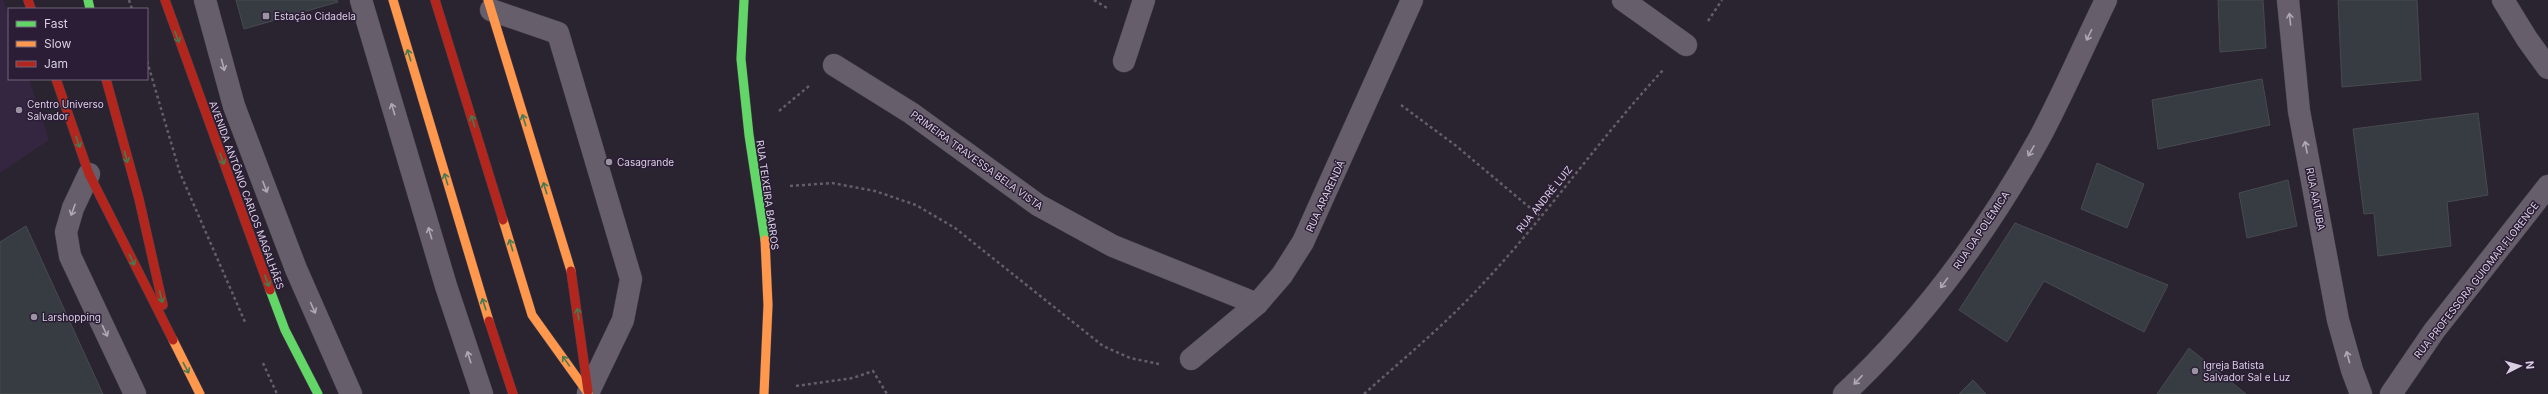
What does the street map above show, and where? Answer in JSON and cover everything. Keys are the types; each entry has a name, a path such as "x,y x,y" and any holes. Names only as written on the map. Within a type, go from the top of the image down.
{"main road":[{"name":"AVENIDA ANTÔNIO CARLOS MAGALHÃES","path":"165,0 285,330 318,394"},
{"path":"393,0 475,278 513,394"},
{"path":"435,0 532,315 588,394"},
{"name":"RUA TEIXEIRA BARROS","path":"744,0 741,59 749,136 764,228 768,305 765,390"},
{"path":"489,5 574,281 588,394"},
{"path":"56,80 89,174 200,394"},
{"path":"106,80 139,199 172,341"}],"street":[{"path":"205,0 234,106 296,269 351,394"},
{"path":"361,0 446,286 482,394"},
{"path":"1124,61 1144,0"},
{"name":"RUA ARARENDÁ","path":"1191,359 1257,304 1282,275 1303,242 1412,0"},
{"path":"1623,0 1686,45"},
{"name":"RUA DA POLÊMICA","path":"1844,394 1930,303 1996,212 2040,136 2106,0"},
{"name":"RUA AATUBA","path":"2288,0 2299,111 2338,320 2352,370 2361,394"},
{"path":"2503,0 2527,39 2548,68"},
{"path":"489,5 558,33 631,279 623,320 588,394"},
{"name":"PRIMEIRA TRAVESSA BELA VISTA","path":"834,65 911,113 1038,206 1113,246 1257,304"},
{"path":"89,174 73,208 66,232 70,256 135,394"},
{"name":"RUA PROFESSORA GUIOMAR FLORENCE","path":"2391,394 2434,331 2548,186"}],"path":[{"name":"RUA ANDRÉ LUIZ","path":"1364,394 1476,292 1541,217 1635,99 1704,27 1722,0"},
{"path":"148,64 180,173 246,323"},
{"path":"749,136 834,65"},
{"path":"1374,86 1455,146 1541,217"},
{"path":"758,188 832,183 875,191 916,205 955,228 1103,346 1130,358 1159,364 1191,359"},
{"path":"261,358 277,394"},
{"path":"765,390 828,383 853,378 873,371 887,394"}],"shaded area":[{"name":"Centro Universo Salvador","path":"0,0 3,0 8,15 8,80 29,80 49,140 0,173"}],"building":[{"name":"Estação Cidadela","path":"236,0 337,0 338,2 244,29"},
{"path":"2218,0 2263,0 2266,48 2220,52"},
{"path":"2338,0 2417,0 2421,80 2342,87"},
{"path":"2262,79 2270,125 2158,149 2152,100"},
{"path":"2478,113 2488,195 2447,202 2451,246 2378,256 2374,213 2364,214 2353,129"},
{"path":"2097,163 2144,184 2127,228 2081,209"},
{"path":"2288,180 2297,226 2247,238 2239,193"},
{"path":"2015,223 2168,285 2144,332 2044,281 2007,342 1959,310"},
{"name":"Larshopping","path":"26,226 103,394 0,394 0,242"},
{"name":"Igreja Batista Salvador Sal e Luz","path":"2189,348 2246,394 2157,394"},
{"path":"1973,380 1986,394 1959,394"}],"traffic: fast":[{"path":"88,0 90,8"},
{"path":"744,0 741,59 749,135 765,240"},
{"path":"270,290 285,330 318,394"}],"traffic: slow":[{"path":"393,0 489,321"},
{"path":"488,0 571,271"},
{"path":"503,220 532,315 588,393"},
{"path":"764,394 768,305 765,240"},
{"path":"173,340 200,394"}],"traffic: jam":[{"path":"28,0 31,8"},
{"path":"165,0 270,290"},
{"path":"435,0 503,220"},
{"path":"56,80 89,174 173,340"},
{"path":"106,80 139,199 163,305"},
{"path":"571,271 588,391"},
{"path":"489,321 513,394"}],"place":[{"name":"Estação Cidadela","path":"266,16"},
{"name":"Centro Universo Salvador","path":"19,110"},
{"name":"Casagrande","path":"609,162"},
{"name":"Larshopping","path":"34,317"},
{"name":"Igreja Batista Salvador Sal e Luz","path":"2195,371"}]}
